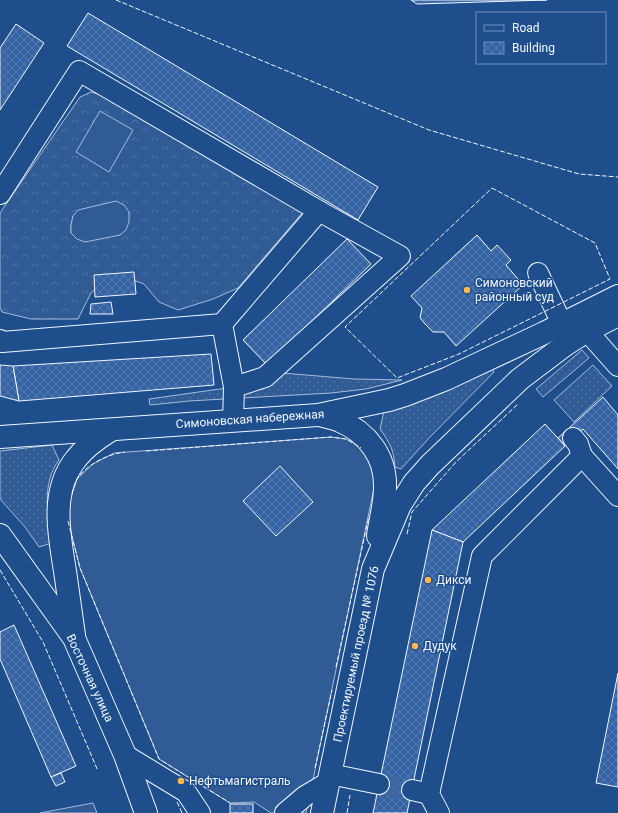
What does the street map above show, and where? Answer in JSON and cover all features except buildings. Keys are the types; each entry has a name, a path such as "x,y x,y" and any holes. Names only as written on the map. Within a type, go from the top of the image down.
{"main road":[{"path":"575,324 618,296"},
{"path":"575,324 618,315"},
{"name":"Проектируемый проезд № 1076","path":"322,813 373,569 400,505 414,483 449,445 520,379 565,345 575,324"},
{"name":"Симоновская набережная","path":"0,437 318,415 406,395 575,324"},
{"path":"318,415 339,420 356,429 371,442 383,464 385,487 373,569"},
{"path":"74,638 58,525 60,500 64,480 75,459 92,442 111,430"},
{"name":"Восточная улица","path":"0,535 74,638 124,755 146,813"}],"lane":[{"path":"0,194 79,71 319,212 400,256 265,377 234,387"},
{"path":"1,342 222,324 319,212"},
{"path":"538,273 575,324 618,366"},
{"path":"222,324 234,387 233,421"},
{"path":"573,438 578,444 582,456 618,496"},
{"path":"439,813 420,792 482,556 582,456"},
{"path":"124,755 186,792 200,813"},
{"path":"285,813 328,779 379,784"}],"green space":[{"path":"91,92 115,99 303,212 238,288 213,299 178,310 159,302 144,284 127,278 110,277 91,293 78,319 31,319 2,312 0,308 0,213 80,97","holes":["129,212 128,222 120,235 71,233 73,216"]},
{"path":"582,350 589,358 543,397 536,389"},
{"path":"490,365 494,372 430,437 401,469 395,467 391,447 380,429 384,411"},
{"path":"593,365 612,386 574,422 554,400"},
{"path":"270,372 354,379 402,380 366,389 331,393 189,401 150,405 149,399 234,387"},
{"path":"52,445 59,460 53,469 50,479 47,500 52,543 39,547 25,527 0,499 0,451"}],"shaded area":[{"path":"100,111 133,130 109,172 76,152"},
{"path":"116,201 124,205 129,212 129,222 126,230 120,235 85,242 77,239 71,233 73,216 78,210"},
{"path":"331,437 346,439 360,446 371,458 377,474 306,813 271,813 254,802 230,803 159,759 80,568 68,521 70,499 77,479 93,464 114,453"},
{"path":"93,803 97,813 40,813"}],"tunnel":[{"path":"379,784 412,790"}],"fence":[{"path":"116,0 429,130 579,174 618,177"},
{"path":"492,188 595,243 610,279 459,354 397,378 345,327 492,188"},
{"path":"407,534 412,512 456,462 518,404"},
{"path":"146,451 331,437 346,439 361,448"},
{"path":"72,494 77,479 92,464 105,457 125,452"},
{"path":"336,667 369,516"},
{"path":"68,521 80,568 159,759 230,803"},
{"path":"0,570 43,642 98,771"},
{"path":"315,768 332,690"},
{"path":"347,813 350,795"},
{"path":"177,802 182,813"}],"place":[{"name":"Симоновский районный суд","path":"467,290"},
{"name":"Дикси","path":"428,580"},
{"name":"Дудук","path":"415,646"},
{"name":"Нефтьмагистраль","path":"181,781"}]}
